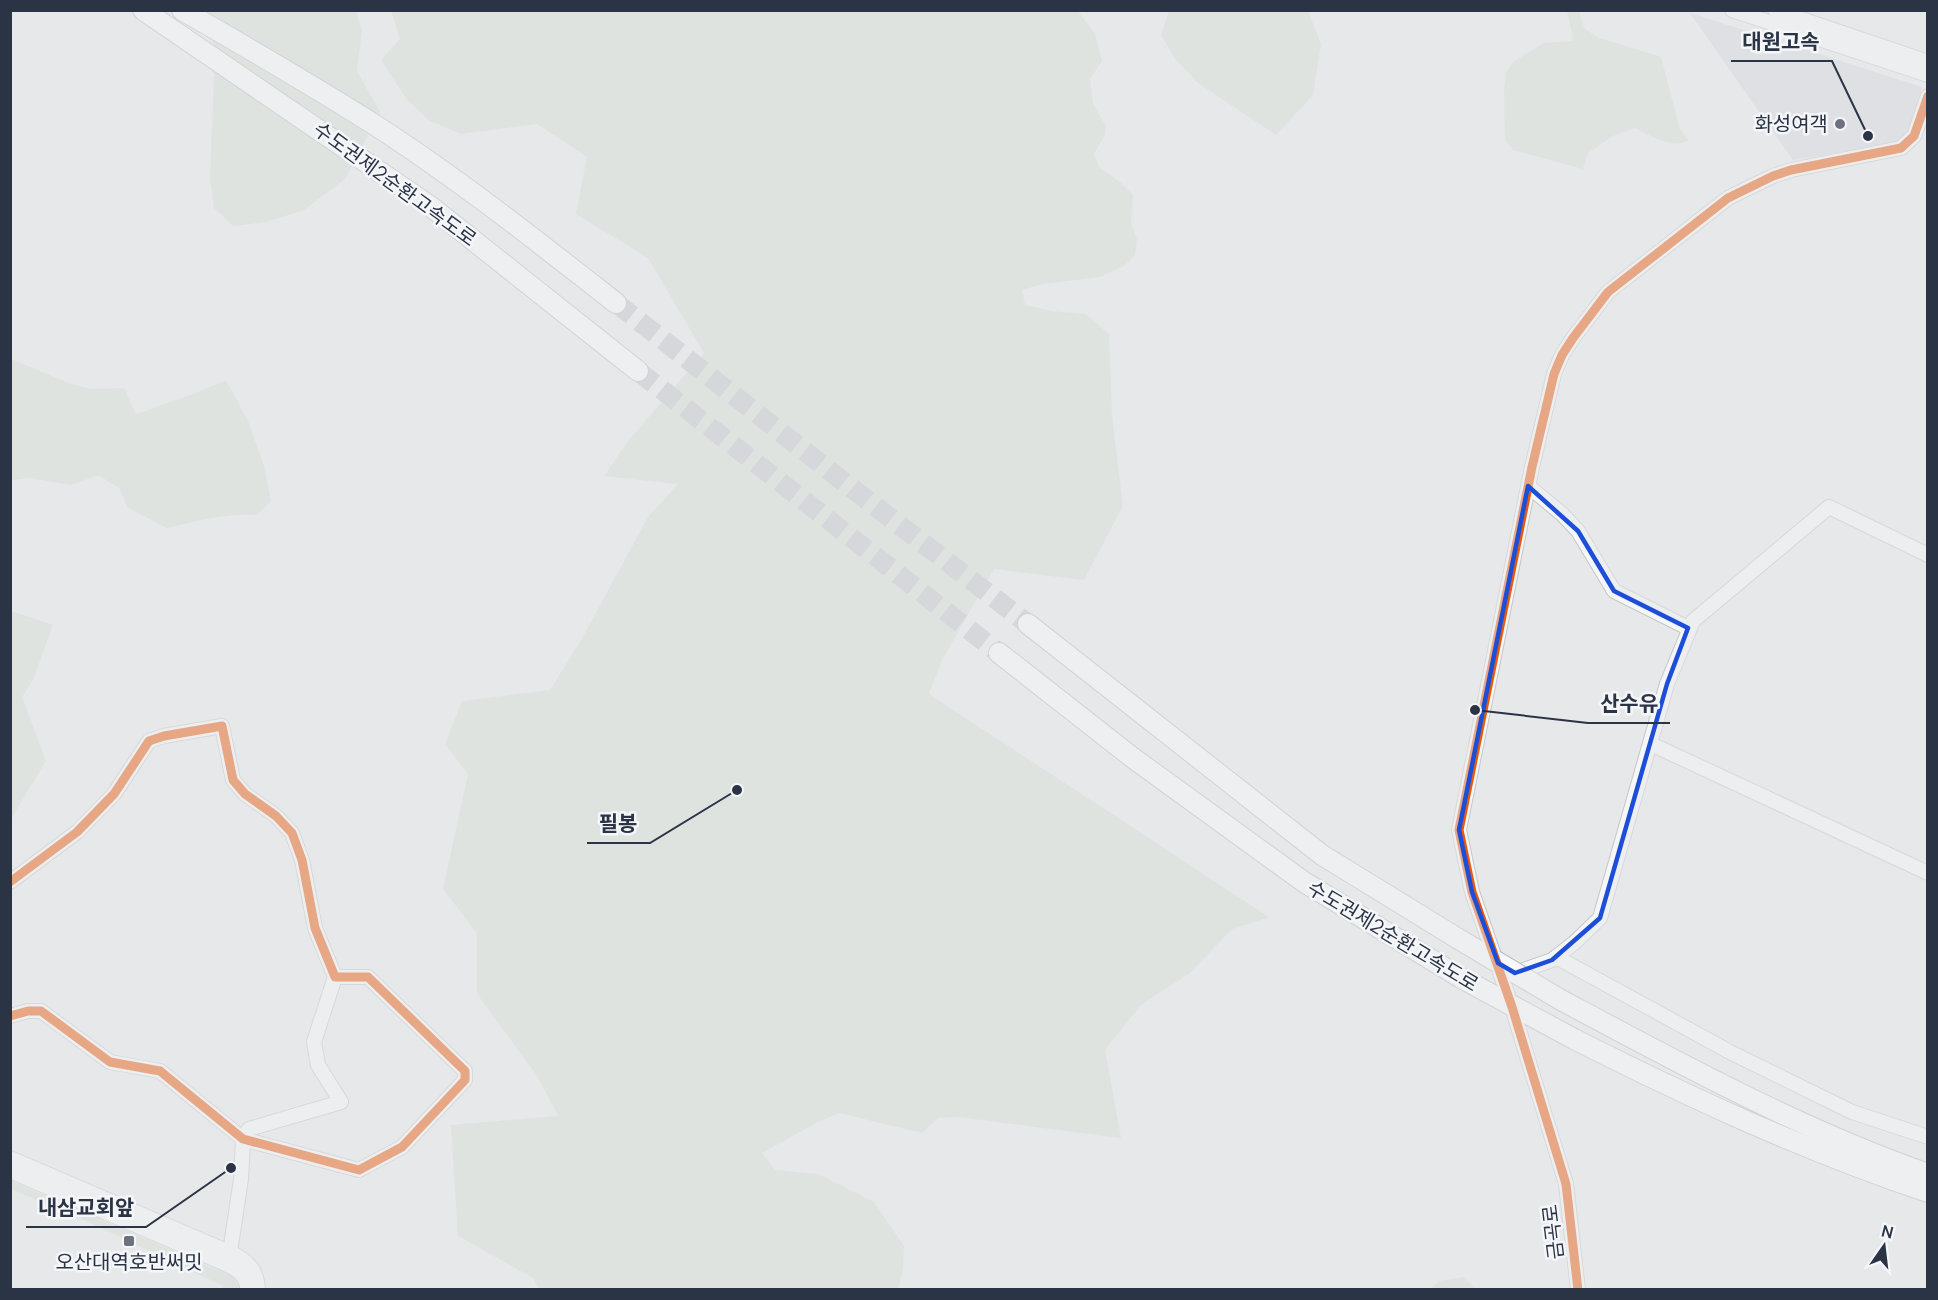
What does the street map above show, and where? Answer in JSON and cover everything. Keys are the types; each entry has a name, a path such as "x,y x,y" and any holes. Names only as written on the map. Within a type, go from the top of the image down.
{"highway":[{"name":"수도권제2순환고속도로","path":"143,10 430,206 638,370"},
{"name":"수도권제2순환고속도로","path":"182,10 277,65 378,128 495,209 616,303"},
{"name":"수도권제2순환고속도로","path":"1028,624 1322,855 1457,938 1561,1000 1684,1066 1807,1126 1928,1174"},
{"name":"수도권제2순환고속도로","path":"999,653 1133,758 1304,882 1463,979 1574,1039 1674,1089 1800,1145 1928,1192"}],"street":[{"path":"1732,10 1928,75"},
{"path":"1775,10 1928,62"},
{"path":"1791,10 1809,16 1830,29"},
{"name":"금곡로","path":"1578,1290 1566,1184 1503,977 1472,892 1459,830 1528,486 1554,374 1573,338 1608,292 1728,198 1791,170 1901,148 1914,136 1928,96"},
{"path":"1528,486 1562,514 1578,531 1614,591 1688,628"},
{"path":"1503,977 1556,957 1600,918 1667,684 1692,621 1829,507 1928,555"},
{"path":"10,882 77,832 114,794 149,741 164,736 222,726 233,780 245,794 276,816 292,833 302,860 315,928 335,977 314,1042 318,1065 341,1102 249,1129 243,1139 241,1179 230,1252"},
{"path":"1651,744 1928,873"},
{"path":"1556,957 1730,1052 1852,1112 1928,1137"},
{"path":"10,1016 28,1011 41,1011 110,1062 160,1071 243,1139 359,1170 402,1147 465,1080 465,1071 368,977 335,977"},
{"path":"10,1158 230,1252 247,1262 255,1270 258,1290"},
{"path":"10,1171 221,1262 243,1275 247,1283 247,1290"}],"highlighted area":[{"path":"1528,486 1578,531 1614,591 1688,628 1667,684 1600,918 1552,960 1515,973 1498,963 1472,892 1459,830"}],"shaded area":[{"path":"391,10 1077,10 1095,34 1102,61 1090,79 1093,104 1106,126 1105,135 1094,154 1099,167 1133,195 1131,223 1137,239 1135,255 1124,266 1100,277 1042,284 1022,290 1025,305 1051,311 1086,314 1109,334 1112,416 1123,506 1084,580 994,569 942,660 929,694 1269,917 1232,929 1190,973 1141,1005 1105,1050 1121,1138 958,1117 938,1118 922,1133 839,1113 762,1153 775,1170 818,1174 874,1202 904,1246 903,1270 898,1289 539,1289 533,1278 458,1236 451,1125 558,1116 538,1077 477,994 477,933 443,889 468,774 445,744 462,701 550,690 580,642 648,517 678,484 604,476 628,441 704,353 648,258 576,214 587,157 537,124 461,134 430,121 407,100 381,60 400,39"},
{"path":"207,11 356,11 362,31 357,71 380,112 345,179 304,210 266,222 233,226 214,208 210,178 215,51"},
{"path":"1169,11 1308,11 1321,44 1313,95 1276,135 1198,83 1176,60 1161,35"},
{"path":"1567,11 1579,11 1584,28 1597,37 1661,57 1680,130 1689,140 1682,143 1668,142 1635,128 1613,136 1588,153 1583,169 1513,150 1505,140 1506,72 1513,62 1543,43 1572,41"},
{"path":"1690,13 1922,87 1909,131 1895,143 1793,160"},
{"path":"11,359 71,384 91,389 124,388 136,414 226,380 248,421 264,466 271,502 256,515 222,516 167,528 128,508 119,488 98,475 72,485 29,478 11,480"},
{"path":"11,611 53,625 33,680 22,697 46,761 11,819"},
{"path":"10,1180 55,1200 53,1207 11,1189"},
{"path":"82,1211 235,1278 240,1289 222,1289 223,1286 80,1218"},
{"path":"1464,1277 1475,1289 1430,1289 1439,1281"}],"tunnel":[{"path":"616,303 1028,624"},
{"path":"638,371 999,653"}],"cycle path":[{"path":"1578,1290 1566,1184 1512,1007 1472,892 1459,830 1532,467 1554,374 1573,338 1608,292 1728,198 1773,176 1791,170 1901,148 1914,136 1928,96"},
{"path":"10,882 77,832 114,794 149,741 164,736 222,726 233,780 245,794 276,816 292,833 302,860 315,928 335,977 368,977 465,1071 465,1080 402,1147 359,1170 243,1139 160,1071 110,1062 41,1011 28,1011 10,1016"}],"place":[{"name":"화성여객","path":"1840,124"},
{"name":"대원고속","path":"1868,136"},
{"name":"산수유","path":"1475,710"},
{"name":"필봉","path":"737,790"},
{"name":"내삼교회앞","path":"231,1168"},
{"name":"오산대역호반써밋","path":"129,1241"}]}
